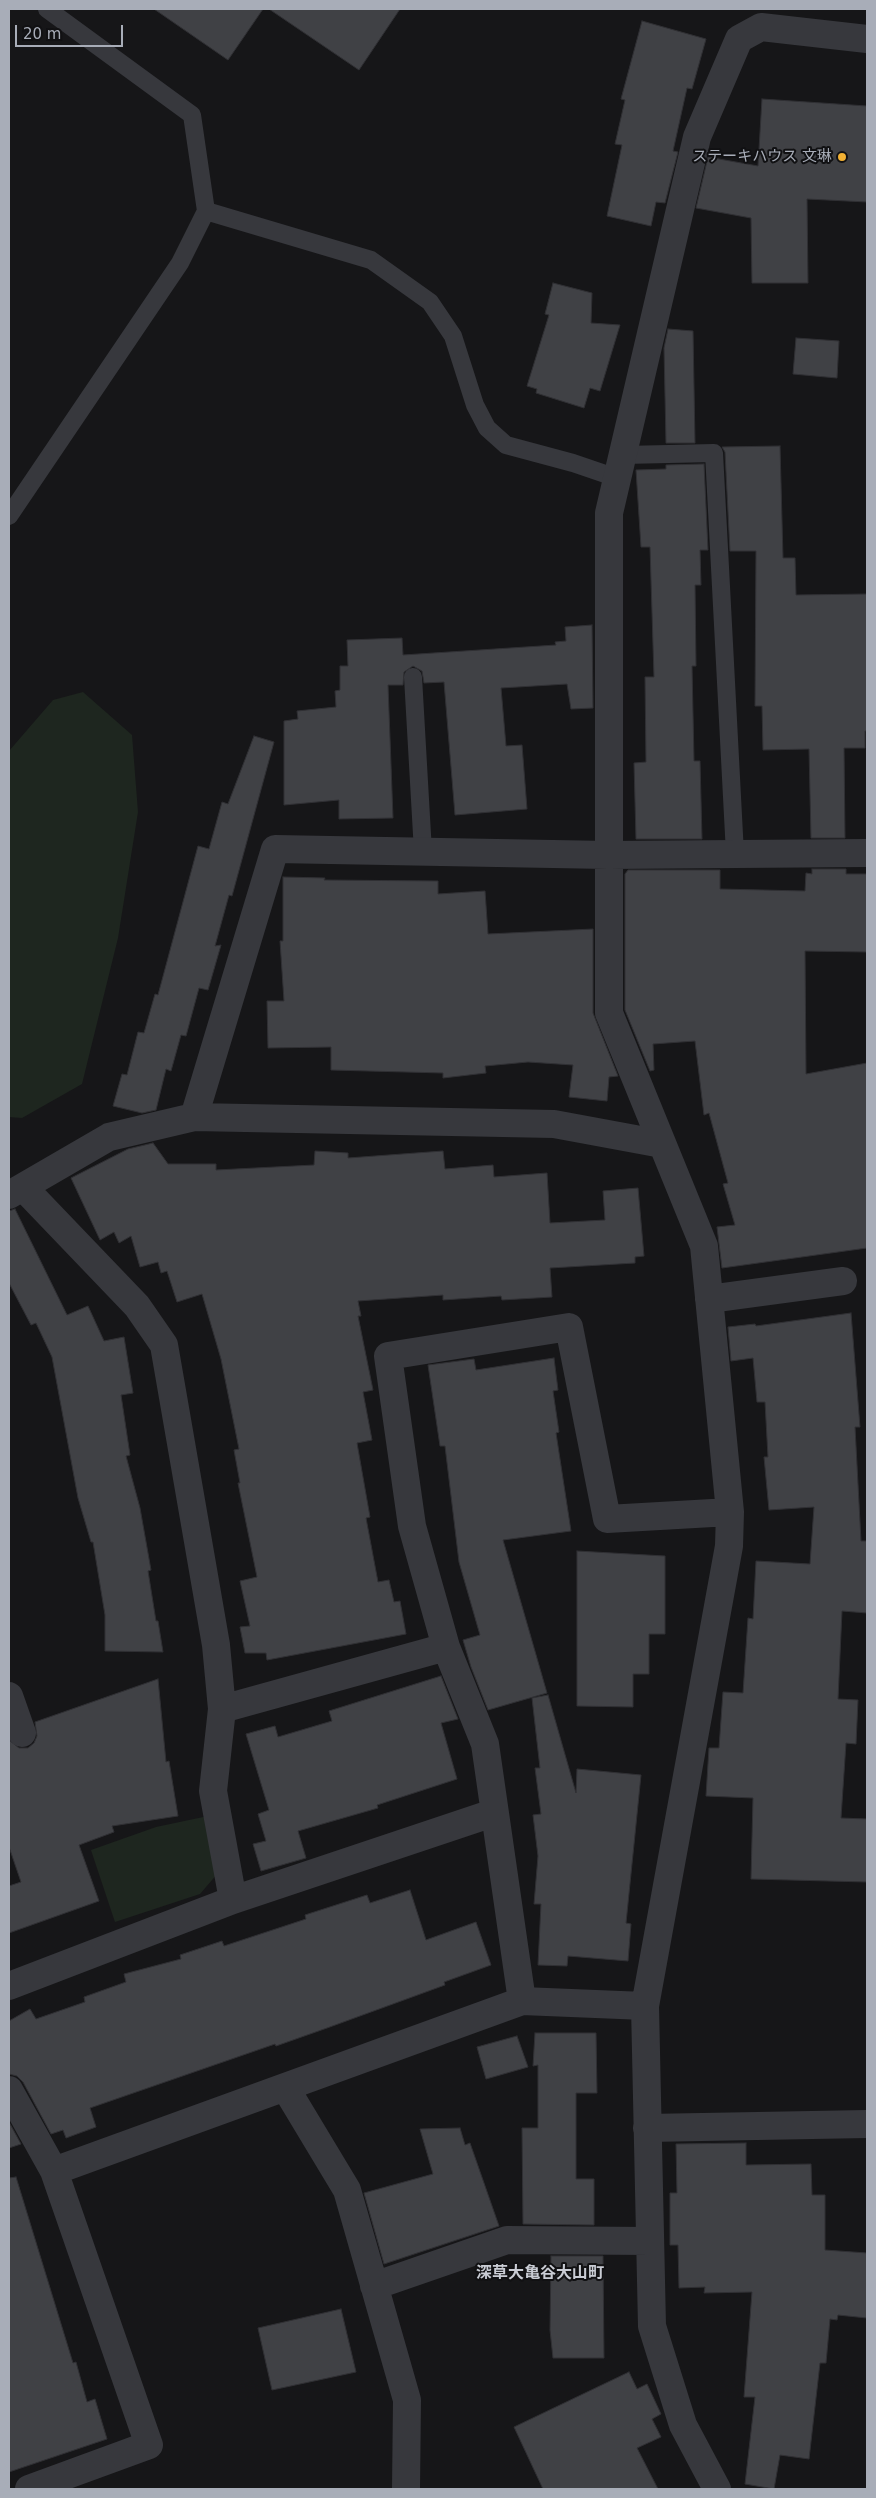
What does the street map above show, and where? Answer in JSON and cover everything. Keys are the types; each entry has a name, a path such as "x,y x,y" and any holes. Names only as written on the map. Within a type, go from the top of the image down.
{"street":[{"path":"716,2489 683,2426 652,2326 645,2006 729,1546 730,1512 704,1246 609,1012 609,513 697,137 739,39 761,27 867,39"},
{"path":"194,1116 275,849 608,854 867,853"},
{"path":"233,1900 214,1791 222,1709 216,1645 164,1345 137,1306 16,1191 110,1137 194,1116 554,1124 662,1144"},
{"path":"709,1299 843,1281"},
{"path":"522,2001 493,1813 485,1744 446,1647 412,1526 388,1356 568,1327 607,1519 730,1512"},
{"path":"222,1709 446,1647"},
{"path":"10,1704 22,1733"},
{"path":"9,1986 233,1900 493,1813"},
{"path":"54,2170 522,2001 645,2006"},
{"path":"285,2087 347,2190 407,2400 406,2489"},
{"path":"9,2090 54,2170 149,2445 29,2489"},
{"path":"647,2128 867,2124"},
{"path":"374,2286 508,2240 650,2240"}],"lane":[{"path":"9,516 180,263 206,211 192,115 47,9"},
{"path":"206,211 370,260 430,302 453,336 475,404 487,428 506,445 620,466 714,453 735,854"},
{"path":"413,677 423,852"}],"shaded area":[{"path":"83,692 132,735 138,812 118,938 82,1084 22,1118 9,1117 9,751 53,700"},
{"path":"208,1816 218,1873 200,1894 115,1922 91,1850 156,1827"}],"building":[{"path":"154,9 263,9 228,60"},
{"path":"269,9 400,9 359,70"},
{"path":"642,21 706,39 692,89 687,88 673,151 678,152 665,203 656,202 651,226 607,216 622,145 615,144 625,100 621,99"},
{"path":"762,99 867,106 867,202 807,199 808,283 752,283 751,218 696,208 708,157 758,166"},
{"path":"553,283 592,293 591,323 620,325 600,391 590,388 584,408 536,393 537,389 527,386 549,315 545,314"},
{"path":"668,329 693,331 695,443 666,443 664,348"},
{"path":"796,338 839,341 837,378 793,374"},
{"path":"780,446 783,558 795,558 796,595 867,594 867,731 865,731 865,748 844,748 845,838 811,838 809,749 763,750 762,706 755,706 756,551 730,551 725,452 722,447"},
{"path":"704,464 708,550 700,550 701,585 695,585 696,666 692,666 694,761 700,761 702,839 636,839 634,763 646,762 645,677 654,677 650,547 641,547 636,470 666,469 666,465"},
{"path":"592,625 593,708 571,709 567,684 501,688 506,746 522,745 527,809 455,815 444,682 424,683 422,671 413,666 404,672 403,685 388,685 393,818 339,819 339,800 284,805 284,721 298,719 297,711 336,707 335,691 340,690 340,666 348,666 347,640 402,638 403,655 556,645 555,642 566,641 565,627"},
{"path":"254,736 274,742 232,896 229,895 215,946 221,945 208,990 199,988 186,1036 181,1035 171,1071 166,1069 156,1110 142,1113 113,1106 122,1074 127,1075 138,1032 144,1033 155,994 158,995 198,846 209,849 222,802 228,804"},
{"path":"812,869 846,869 846,874 867,874 867,952 805,951 806,1074 867,1063 867,1248 722,1268 717,1227 735,1225 723,1184 728,1183 709,1113 704,1115 695,1041 653,1044 654,1070 650,1071 625,1010 625,874 628,870 720,870 720,889 805,891 806,873 812,874"},
{"path":"283,877 325,878 324,880 438,881 438,894 485,891 488,934 593,929 593,1013 618,1076 609,1077 607,1101 569,1097 573,1065 528,1062 485,1066 486,1073 443,1078 443,1073 331,1070 331,1047 268,1048 267,1001 284,1001 280,941 283,941"},
{"path":"153,1143 168,1164 216,1164 216,1170 314,1165 315,1151 348,1153 348,1158 443,1151 445,1169 493,1165 494,1177 547,1173 550,1223 605,1220 603,1191 638,1188 644,1256 635,1257 635,1263 550,1268 552,1297 502,1300 501,1296 443,1300 443,1295 358,1301 361,1316 358,1316 373,1390 363,1392 372,1440 357,1443 370,1517 366,1518 378,1582 389,1580 394,1602 400,1601 406,1634 267,1660 266,1653 245,1653 240,1627 250,1626 240,1581 257,1577 238,1483 240,1483 234,1450 239,1449 221,1359 202,1294 177,1302 167,1271 161,1273 158,1262 140,1267 131,1236 119,1243 114,1232 100,1240 71,1178 128,1149"},
{"path":"15,1209 67,1315 88,1306 104,1341 124,1337 133,1393 121,1395 130,1455 126,1456 140,1508 151,1570 148,1571 163,1652 105,1651 105,1615 93,1542 91,1542 78,1498 52,1357 36,1323 31,1325 9,1283 9,1211"},
{"path":"851,1313 860,1427 855,1427 861,1541 867,1541 867,1613 842,1611 838,1699 858,1700 856,1744 846,1743 841,1818 867,1819 867,1882 751,1879 753,1798 706,1796 709,1748 719,1748 723,1692 743,1693 748,1618 753,1619 756,1561 810,1564 814,1507 769,1510 764,1457 768,1457 765,1402 757,1402 753,1358 731,1361 728,1327 755,1324 756,1326"},
{"path":"554,1358 558,1390 553,1391 559,1432 556,1433 571,1531 503,1540 547,1693 488,1710 471,1667 463,1640 480,1635 459,1562 445,1446 440,1446 428,1365 474,1359 476,1370"},
{"path":"577,1551 665,1556 665,1634 649,1634 649,1674 633,1674 633,1707 577,1706"},
{"path":"441,1676 458,1719 441,1723 457,1779 377,1805 378,1808 298,1831 306,1858 261,1871 253,1844 266,1841 258,1814 269,1810 246,1734 275,1726 278,1737 332,1721 329,1711"},
{"path":"158,1679 166,1762 169,1761 178,1816 112,1826 114,1832 79,1845 99,1901 9,1933 9,1886 21,1882 9,1847 9,1740 19,1748 28,1748 34,1743 37,1736 35,1722"},
{"path":"548,1695 576,1793 577,1769 641,1775 626,1923 631,1924 628,1961 568,1956 567,1966 538,1965 541,1904 534,1904 538,1856 533,1815 541,1814 535,1768 540,1768 532,1698"},
{"path":"410,1890 426,1940 476,1922 491,1965 444,1982 445,1985 327,2028 90,2108 96,2127 66,2138 63,2130 51,2134 23,2082 17,2076 9,2074 9,2021 30,2009 36,2019 85,2002 84,1997 126,1982 124,1974 181,1959 180,1955 222,1941 224,1946 306,1919 305,1915 367,1895 370,1903"},
{"path":"535,2033 596,2033 597,2093 576,2093 576,2179 594,2179 594,2225 523,2224 522,2128 538,2128 538,2065 533,2066"},
{"path":"517,2036 528,2067 486,2079 477,2047"},
{"path":"9,2122 21,2144 9,2148"},
{"path":"460,2128 465,2145 470,2143 499,2226 384,2264 364,2193 433,2174 420,2129"},
{"path":"746,2143 746,2165 811,2164 812,2195 825,2195 825,2250 867,2253 867,2318 838,2315 837,2320 830,2319 826,2363 820,2363 809,2459 780,2455 774,2489 745,2484 755,2397 744,2397 752,2292 704,2293 705,2287 679,2288 678,2245 670,2245 670,2193 677,2193 676,2144"},
{"path":"16,2177 73,2363 76,2362 87,2402 95,2399 107,2439 9,2472 9,2178"},
{"path":"551,2256 603,2256 604,2358 553,2358 550,2330"},
{"path":"341,2309 356,2372 272,2390 258,2328"},
{"path":"629,2372 637,2389 647,2384 661,2414 652,2419 661,2437 637,2448 658,2489 543,2489 514,2427"}],"place":[{"name":"ステーキハウス 文琳","path":"842,157"}],"district":[{"name":"深草大亀谷大山町","path":"540,2274"}]}
